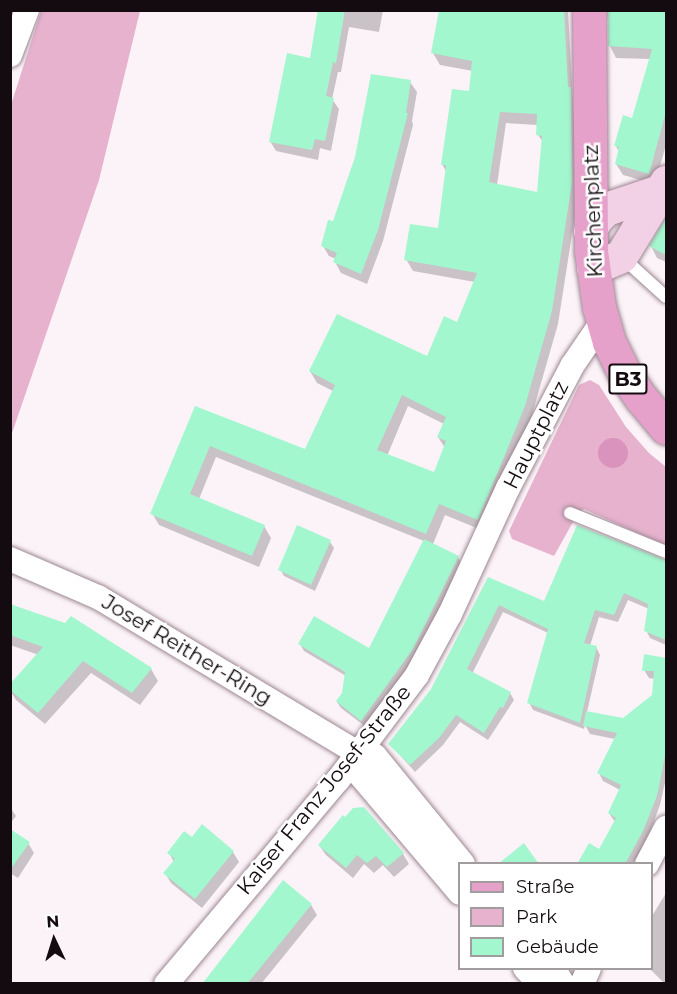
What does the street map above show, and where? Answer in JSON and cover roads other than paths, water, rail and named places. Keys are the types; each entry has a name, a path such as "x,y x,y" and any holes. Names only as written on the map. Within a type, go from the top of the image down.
{"main road":[{"name":"Kirchenplatz","path":"589,10 590,231 607,262 602,322 624,373 666,428"}],"street":[{"path":"10,56 27,10"},
{"path":"591,180 608,201 616,204"},
{"path":"590,231 594,220 616,204 664,186"},
{"path":"607,262 664,186"},
{"name":"Hauptplatz","path":"478,552 508,488 572,366 602,322"},
{"name":"Kaiser Franz Josef-Straße","path":"166,984 358,753 417,675 478,552"},
{"name":"Josef Reither-Ring","path":"10,559 98,597 358,753 375,756 462,862"},
{"path":"358,753 361,776 458,891"},
{"path":"648,862 666,828"},
{"path":"526,970 540,984"},
{"path":"554,970 563,984"},
{"path":"582,984 589,970"}],"lane":[{"path":"607,262 666,297"},
{"path":"570,513 666,552"}]}
